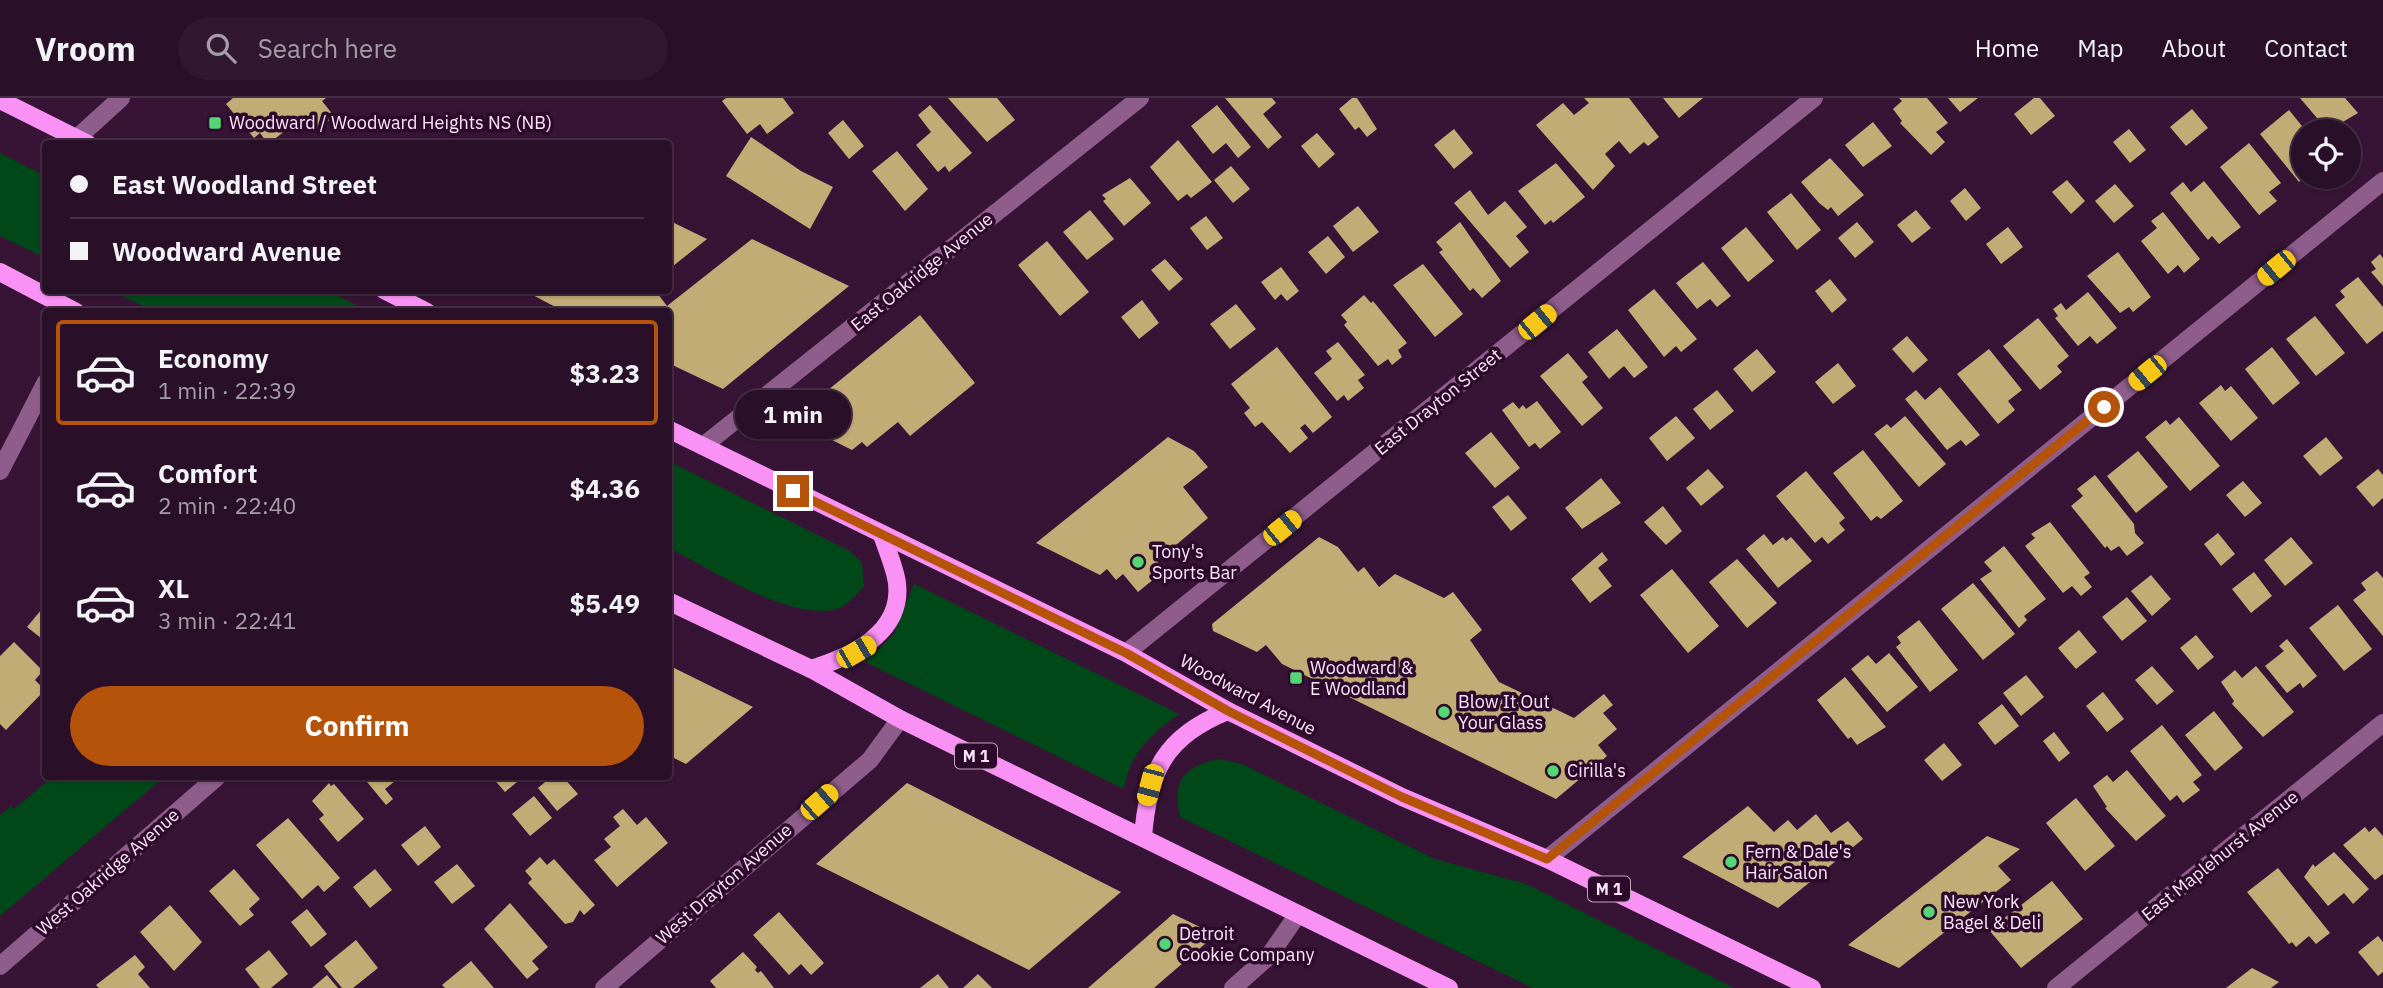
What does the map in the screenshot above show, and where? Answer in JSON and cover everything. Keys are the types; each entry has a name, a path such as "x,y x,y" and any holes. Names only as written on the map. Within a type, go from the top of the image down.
{"main road":[{"path":"0,100 81,140"},
{"path":"0,272 68,308"},
{"path":"392,294 419,308"},
{"name":"Woodward Avenue","path":"672,431 1126,653 1228,711 1402,797 1547,859 1812,988"},
{"path":"811,669 844,659 868,645 884,627 893,608 897,584 882,535"},
{"name":"M 1","path":"672,603 811,669 900,719 1450,988"},
{"path":"1143,837 1146,802 1158,767 1176,743 1199,723 1228,711"}],"street":[{"path":"84,140 121,98"},
{"name":"East Oakridge Avenue","path":"703,446 1140,98"},
{"name":"East Drayton Street","path":"1126,653 1814,98"},
{"path":"1547,859 2383,181"},
{"path":"0,471 42,390"},
{"name":"West Drayton Avenue","path":"604,988 870,760 900,719"},
{"name":"East Maplehurst Avenue","path":"2056,988 2383,723"},
{"name":"West Oakridge Avenue","path":"0,966 214,780"},
{"path":"1233,988 1269,956 1298,914"}],"green space":[{"path":"0,153 42,174 42,257 0,236"},
{"path":"117,294 333,294 363,308 148,308"},
{"path":"672,463 848,550 862,563 864,587 840,608 821,611 776,602 672,550"},
{"path":"914,584 1179,714 1159,729 1136,755 1124,789 865,662 894,634"},
{"path":"1220,759 1242,764 1435,859 1526,884 1734,988 1533,988 1180,817 1178,793 1184,777 1197,766"},
{"path":"48,780 160,780 0,916 0,815 11,806 14,809"}],"building":[{"path":"233,98 326,98 322,101 334,116 318,130 306,115 273,140 265,140 260,133 254,138 226,104"},
{"path":"726,98 783,98 794,113 767,134 760,124 747,134 722,101"},
{"path":"948,98 997,98 1015,120 987,142"},
{"path":"1225,98 1272,98 1276,103 1263,114 1282,137 1268,149"},
{"path":"1352,98 1357,98 1377,129 1367,137 1359,127 1355,130 1339,109"},
{"path":"1584,98 1629,98 1659,137 1648,146 1644,142 1630,154 1619,141 1605,154 1615,166 1593,190 1536,125 1563,103 1574,115 1589,103"},
{"path":"1663,98 1703,98 1679,118"},
{"path":"1899,98 1927,98 1948,123 1936,132 1945,142 1931,155 1900,123 1902,121 1893,109 1902,101"},
{"path":"1948,98 1978,98 1960,112"},
{"path":"2034,98 2040,98 2055,116 2031,135 2014,114"},
{"path":"2300,98 2345,98 2358,113 2348,119 2318,119"},
{"path":"930,105 972,153 949,172 945,166 938,172 916,145 931,132 918,115"},
{"path":"1217,105 1251,147 1238,158 1226,143 1213,154 1191,126"},
{"path":"2192,109 2208,128 2186,146 2170,127"},
{"path":"2289,110 2296,119 2291,119 2291,172 2260,134"},
{"path":"843,120 864,146 849,159 828,133"},
{"path":"1873,122 1892,146 1863,167 1845,145"},
{"path":"1454,129 1473,153 1454,169 1434,145"},
{"path":"2129,129 2146,150 2130,163 2113,142"},
{"path":"1317,133 1335,154 1319,168 1301,146"},
{"path":"751,137 801,171 833,187 810,229 726,176"},
{"path":"1178,140 1212,182 1191,198 1187,194 1178,201 1150,167"},
{"path":"2249,143 2281,183 2269,192 2277,201 2259,215 2220,167"},
{"path":"897,151 928,189 905,211 872,171"},
{"path":"1830,158 1864,195 1838,216 1831,207 1828,210 1819,203 1801,182"},
{"path":"1556,163 1585,197 1553,223 1551,220 1545,225 1518,191"},
{"path":"1231,166 1250,189 1233,203 1214,180"},
{"path":"1130,178 1151,203 1124,226 1103,201 1106,199 1102,195"},
{"path":"2067,180 2085,201 2071,214 2052,192"},
{"path":"2204,181 2241,227 2219,244 2212,236 2208,240 2170,193 2183,182 2191,192"},
{"path":"2115,184 2134,206 2114,223 2095,201"},
{"path":"1965,188 1981,208 1966,221 1950,201"},
{"path":"1470,190 1488,215 1505,201 1527,227 1516,236 1529,252 1510,268 1454,203"},
{"path":"1791,193 1821,230 1797,250 1767,212"},
{"path":"1358,206 1379,232 1353,252 1333,226"},
{"path":"1090,210 1114,239 1087,260 1063,232"},
{"path":"1916,210 1931,228 1912,243 1897,225"},
{"path":"2163,212 2200,259 2184,273 2178,265 2168,274 2141,241 2157,228 2151,221"},
{"path":"1206,216 1223,238 1207,250 1190,228"},
{"path":"672,222 707,239 672,267"},
{"path":"1460,222 1501,281 1482,298 1473,288 1470,291 1439,252 1443,250 1436,242"},
{"path":"1857,222 1874,242 1855,258 1838,238"},
{"path":"1746,227 1774,261 1748,282 1721,248"},
{"path":"2008,227 2023,247 2001,264 1986,244"},
{"path":"1328,236 1345,257 1326,274 1308,252"},
{"path":"752,239 849,286 723,389 672,365 672,308 557,308 531,294 658,294 667,306"},
{"path":"1047,241 1089,292 1060,316 1018,265"},
{"path":"2118,252 2151,297 2133,312 2129,307 2120,313 2087,276"},
{"path":"2380,254 2383,258 2383,286 2371,272 2376,269 2371,262"},
{"path":"1165,259 1183,279 1169,291 1151,270"},
{"path":"1703,262 1731,296 1717,307 1710,299 1697,309 1676,283"},
{"path":"1423,264 1463,314 1435,337 1393,285"},
{"path":"1281,267 1299,291 1287,301 1281,294 1275,300 1261,282"},
{"path":"2358,277 2383,307 2383,331 2367,344 2335,305 2345,297 2340,291"},
{"path":"1830,279 1847,300 1832,313 1815,291"},
{"path":"1654,289 1697,339 1681,352 1676,346 1664,357 1628,310"},
{"path":"2088,292 2117,328 2097,344 2090,336 2078,346 2055,318 2058,316 2053,309 2061,303 2066,310"},
{"path":"1364,295 1371,303 1373,301 1407,343 1398,350 1402,357 1392,365 1388,359 1378,366 1344,325 1347,322 1341,315"},
{"path":"1142,300 1159,323 1139,339 1121,317"},
{"path":"1236,304 1256,329 1230,349 1210,324"},
{"path":"920,315 975,383 910,436 898,422 867,447 862,442 852,450 800,424 811,415 806,408"},
{"path":"2315,316 2345,353 2316,376 2286,339"},
{"path":"2038,318 2069,356 2057,366 2062,372 2040,390 2003,346"},
{"path":"1617,329 1648,367 1634,378 1624,366 1609,379 1588,352"},
{"path":"1907,336 1928,360 1913,373 1892,349"},
{"path":"1338,342 1365,375 1358,380 1364,388 1348,401 1344,395 1337,401 1314,373 1332,359 1326,351"},
{"path":"1277,347 1332,417 1313,433 1305,424 1300,428 1308,438 1290,453 1262,422 1255,427 1244,413 1250,408 1231,384"},
{"path":"2272,347 2300,383 2273,405 2245,369"},
{"path":"1757,349 1776,372 1752,392 1733,369"},
{"path":"1989,349 2022,390 2008,401 2015,410 1998,424 1957,374"},
{"path":"1568,353 1588,377 1582,382 1603,408 1582,426 1540,376"},
{"path":"1838,363 1856,386 1833,404 1815,382"},
{"path":"2221,385 2225,391 2231,386 2258,418 2231,441 2199,403"},
{"path":"1940,387 1980,435 1966,446 1961,440 1947,450 1905,399 1916,390 1925,400"},
{"path":"1717,390 1734,411 1710,430 1693,409"},
{"path":"1537,401 1561,432 1540,449 1535,443 1529,447 1502,410 1513,402 1519,409 1523,405 1526,409"},
{"path":"1676,416 1695,438 1667,461 1649,438"},
{"path":"1905,416 1946,464 1919,487 1874,434 1887,424 1891,428"},
{"path":"2179,417 2220,466 2190,491 2145,437 2166,420 2170,425"},
{"path":"1491,432 1520,468 1495,488 1465,453"},
{"path":"1168,437 1194,451 1208,467 1183,487 1208,518 1157,561 1165,570 1138,592 1123,574 1116,580 1107,569 1100,575 1036,543"},
{"path":"2326,437 2343,458 2320,476 2303,456"},
{"path":"1863,450 1903,501 1881,519 1877,516 1871,521 1833,473"},
{"path":"2138,451 2168,487 2136,513 2107,476"},
{"path":"1708,469 1724,487 1701,506 1686,488"},
{"path":"2378,469 2383,475 2383,498 2373,507 2356,487"},
{"path":"1806,471 1845,518 1839,523 1845,530 1828,544 1822,537 1815,543 1776,496"},
{"path":"2095,475 2134,524 2135,533 2144,543 2127,556 2119,546 2111,551 2107,546 2105,548 2071,506 2083,496 2077,489"},
{"path":"1601,478 1621,503 1582,529 1565,508"},
{"path":"2243,481 2262,503 2245,517 2226,495"},
{"path":"1508,495 1527,518 1511,531 1492,507"},
{"path":"1663,506 1682,531 1666,545 1644,522"},
{"path":"2050,522 2090,573 2084,577 2092,587 2081,596 2072,586 2063,593 2025,546 2035,538 2031,534"},
{"path":"2218,533 2235,554 2221,566 2204,544"},
{"path":"1764,534 1773,545 1783,537 1786,541 1791,537 1812,561 1778,588 1746,549"},
{"path":"1319,537 1338,547 1358,572 1364,567 1379,587 1395,574 1444,598 1453,592 1482,630 1470,640 1499,682 1574,718 1604,694 1613,705 1603,713 1617,729 1598,745 1607,756 1556,799 1282,664 1266,645 1257,652 1213,631 1212,624"},
{"path":"2291,537 2313,563 2285,586 2264,560"},
{"path":"2004,546 2046,599 2024,616 2027,620 2019,628 1980,579 1992,571 1984,562"},
{"path":"1602,552 1608,560 1598,568 1612,586 1590,603 1571,579"},
{"path":"1737,559 1777,603 1747,628 1709,582"},
{"path":"1672,569 1719,626 1688,653 1640,595"},
{"path":"2377,571 2383,578 2383,636 2353,600 2366,590 2361,583"},
{"path":"2254,572 2272,596 2251,613 2232,589"},
{"path":"2151,575 2171,599 2152,616 2131,591"},
{"path":"1973,583 2015,634 1983,660 1941,609"},
{"path":"2127,597 2147,621 2122,641 2102,617"},
{"path":"2338,605 2372,649 2344,671 2309,628"},
{"path":"42,609 42,639 27,627"},
{"path":"1919,620 1958,670 1930,692 1896,647 1901,643 1897,637"},
{"path":"2079,630 2097,652 2076,669 2058,648"},
{"path":"2196,635 2214,657 2198,670 2180,648"},
{"path":"2287,639 2317,676 2303,688 2300,683 2287,693 2265,666 2284,651 2279,646"},
{"path":"14,642 42,670 35,680 42,687 42,693 6,730 0,724 0,656"},
{"path":"1889,653 1918,687 1887,712 1851,669 1868,655 1876,664"},
{"path":"2152,666 2174,691 2157,705 2135,680"},
{"path":"2256,666 2294,712 2263,737 2232,704 2234,701 2221,682 2235,670 2242,678"},
{"path":"672,667 753,707 686,764 672,757"},
{"path":"2026,675 2044,697 2021,716 2003,693"},
{"path":"1845,677 1886,727 1857,745 1851,737 1848,739 1817,700"},
{"path":"2103,692 2124,719 2107,732 2086,706"},
{"path":"2002,704 2019,726 1995,745 1978,723"},
{"path":"2214,711 2243,748 2215,771 2185,735"},
{"path":"2162,725 2202,775 2193,782 2200,790 2183,803 2177,795 2170,801 2130,751"},
{"path":"2054,732 2070,753 2059,762 2043,741"},
{"path":"1944,743 1962,765 1942,781 1924,760"},
{"path":"2127,770 2166,816 2136,841 2105,808 2107,807 2093,786 2107,775 2113,782"},
{"path":"365,780 396,780 385,789 393,799 386,805"},
{"path":"495,780 519,780 505,792"},
{"path":"547,780 566,780 578,794 557,811 538,788"},
{"path":"329,783 331,786 334,784 364,819 338,842 319,819 324,815 312,801"},
{"path":"907,783 1121,892 1029,970 816,864"},
{"path":"534,796 552,818 530,836 512,814"},
{"path":"2076,798 2115,846 2085,871 2046,823"},
{"path":"1748,806 1774,832 1788,820 1797,830 1816,814 1831,833 1848,821 1863,839 1778,908 1682,857"},
{"path":"623,809 637,825 646,817 668,843 617,887 594,860 611,847 604,839 620,826 613,817"},
{"path":"288,818 340,878 324,892 318,885 302,899 256,845"},
{"path":"425,826 441,847 418,866 401,845"},
{"path":"2365,827 2369,832 2375,827 2383,836 2383,874 2375,880 2343,845"},
{"name":"New York Bagel & Deli","path":"1987,836 2020,849 1998,866 2011,880 1899,968 1848,945"},
{"path":"2334,852 2369,889 2353,904 2344,893 2328,906 2304,877 2313,864 2315,867"},
{"path":"540,857 547,865 554,859 595,905 584,915 580,910 573,922 565,924 528,883 532,879 525,871"},
{"path":"457,864 475,886 452,904 434,882"},
{"path":"2278,868 2330,933 2316,944 2309,936 2296,947 2292,942 2289,944 2247,892"},
{"path":"234,869 260,899 249,909 254,915 240,926 209,891"},
{"path":"375,869 392,890 370,908 353,887"},
{"path":"2052,881 2083,919 2021,968 1989,930"},
{"path":"510,903 548,947 532,961 539,969 527,979 484,929"},
{"path":"170,905 202,942 174,971 140,932"},
{"path":"307,909 327,934 311,947 291,922"},
{"path":"779,912 824,963 811,975 801,964 789,975 753,935"},
{"path":"1173,914 1202,928 1207,933 1206,943 1154,988 1088,988"},
{"path":"2378,936 2383,942 2383,972 2378,976 2358,952"},
{"path":"356,940 378,968 353,988 342,988 324,966"},
{"path":"269,950 288,974 271,988 260,988 245,969"},
{"path":"743,952 757,967 755,970 758,973 761,971 774,988 716,988 710,981"},
{"path":"135,955 145,967 138,974 150,988 99,988 96,985"},
{"path":"471,961 494,988 445,988 442,985"},
{"path":"2252,968 2279,982 2271,988 2226,988"},
{"path":"938,974 949,988 920,988"},
{"path":"978,974 992,988 963,988"},
{"path":"327,975 338,988 312,988"}],"place":[{"name":"Woodward / Woodward Heights NS (NB)","path":"215,123"},
{"name":"Tony's Sports Bar","path":"1138,562"},
{"name":"Woodward & E Woodland","path":"1296,678"},
{"name":"Blow It Out Your Glass","path":"1444,712"},
{"name":"Cirilla's","path":"1553,771"},
{"name":"Fern & Dale's Hair Salon","path":"1731,862"},
{"name":"New York Bagel & Deli","path":"1929,912"},
{"name":"Detroit Cookie Company","path":"1165,944"}],"route":[{"path":"793,491 1126,653 1228,711 1402,797 1547,859 2104,407"}]}
